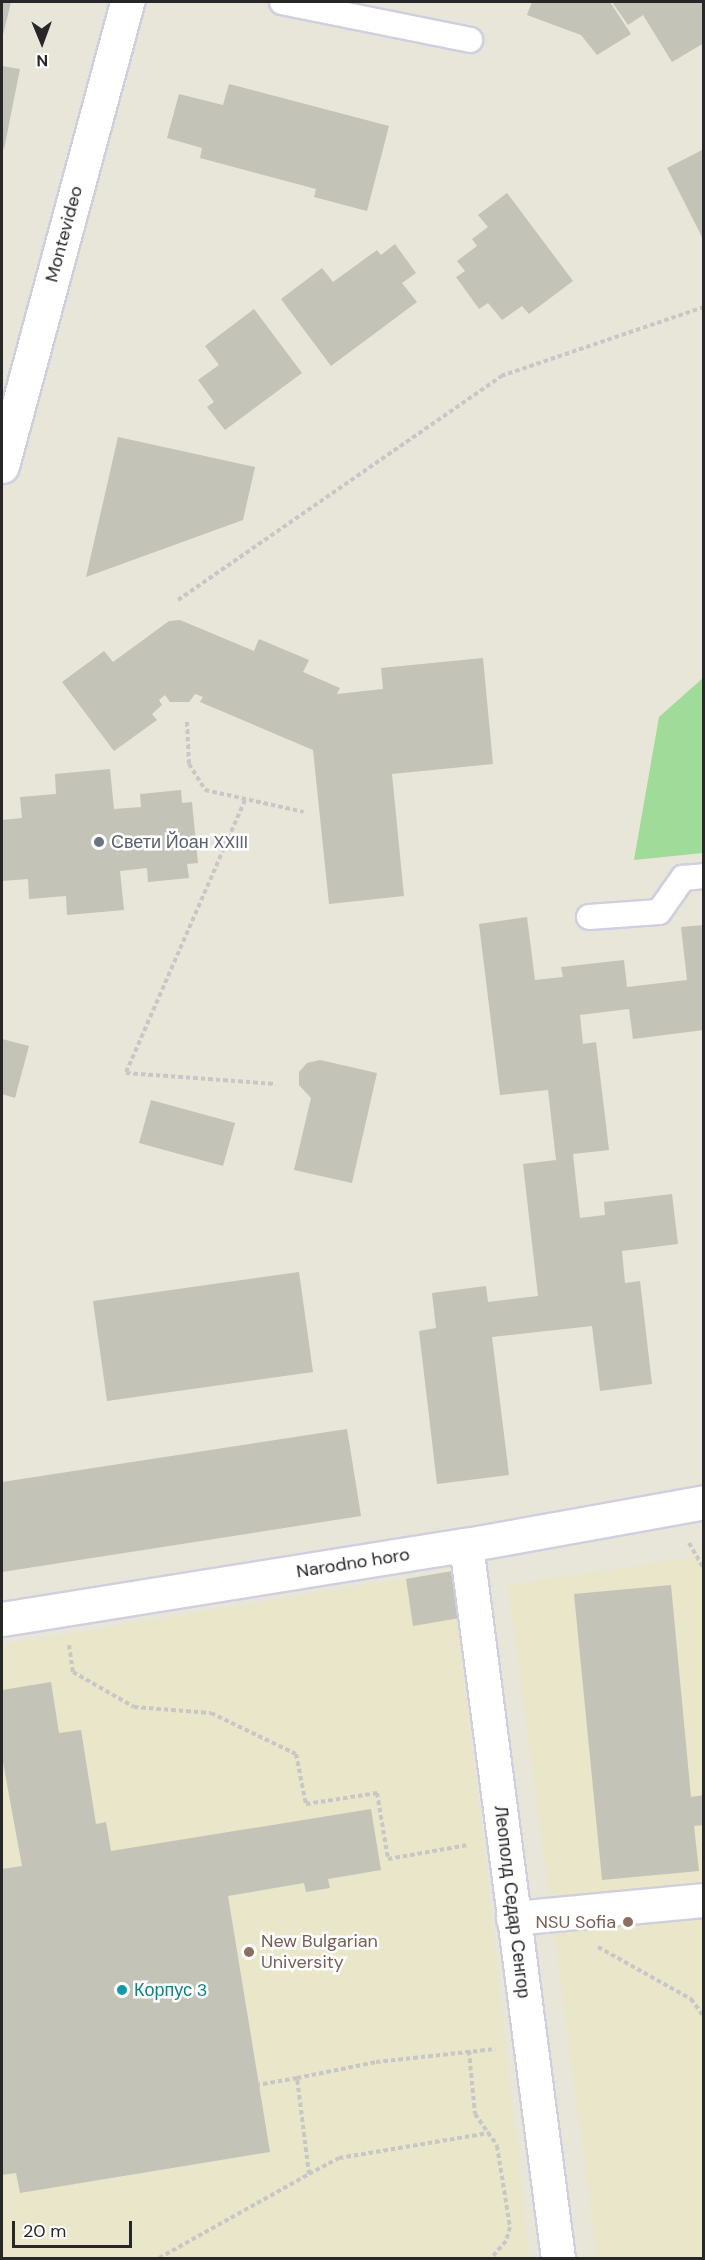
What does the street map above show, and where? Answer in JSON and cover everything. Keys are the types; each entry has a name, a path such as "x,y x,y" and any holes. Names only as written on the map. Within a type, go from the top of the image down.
{"street":[{"name":"Montevideo","path":"2,466 127,2"},
{"name":"Narodno horo","path":"2,1619 466,1545 704,1502"},
{"name":"Леополд Седар Сенгор","path":"466,1545 558,2259"},
{"path":"513,1918 704,1899"}],"lane":[{"path":"282,2 470,40"},
{"path":"589,917 659,912 683,878 704,876"}],"path":[{"path":"178,600 501,376 704,307"},
{"path":"187,722 189,764 205,790 304,812"},
{"path":"245,800 126,1073 276,1084"},
{"path":"64,1610 73,1672 134,1707 211,1713 296,1754 306,1804 377,1793 388,1859 504,1839"},
{"path":"572,1912 601,1951 691,1999 704,2017"},
{"path":"259,2085 376,2062 531,2045"},
{"path":"469,2051 475,2114 497,2146 510,2226 506,2241 491,2259"},
{"path":"297,2078 309,2174"},
{"path":"159,2259 339,2158 489,2133"}],"shaded area":[{"name":"NSU Sofia","path":"703,1556 703,2258 597,2258 508,1585"},
{"name":"New Bulgarian University","path":"452,1571 530,2258 2,2258 2,1645"}],"green space":[{"path":"703,678 703,853 634,860 659,717"}],"building":[{"path":"2,2 11,2 2,39"},
{"path":"532,2 610,2 631,34 597,55 581,35 527,15"},
{"path":"612,2 704,2 704,43 672,62 643,15 628,25"},
{"path":"2,66 20,69 4,149 2,148"},
{"path":"229,84 389,126 367,211 314,197 316,189 200,158 202,148 167,138 179,94 223,105"},
{"path":"704,149 704,241 667,168"},
{"path":"507,193 573,281 529,314 522,306 502,320 488,303 479,309 456,277 465,271 457,261 477,246 472,239 488,227 478,215"},
{"path":"395,244 416,273 402,283 417,302 331,366 281,299 322,268 333,282 377,250 381,255"},
{"path":"254,309 302,373 225,430 207,407 214,402 198,380 219,365 205,346"},
{"path":"118,437 255,467 243,520 86,577"},
{"path":"180,620 254,651 259,639 309,660 303,672 340,688 337,694 383,689 381,668 483,658 493,764 392,774 404,896 329,904 313,750 200,702 203,697 195,694 189,702 170,702 165,695 159,700 162,705 152,714 157,720 114,751 62,682 104,651 113,662 169,621"},
{"name":"Свети Йоан XXIII","path":"110,769 114,809 141,807 140,794 181,790 182,803 192,802 198,863 187,864 189,878 148,882 147,868 120,871 124,910 67,915 66,896 29,899 28,879 2,881 2,820 22,818 20,797 56,794 55,774"},
{"path":"527,917 535,980 563,977 561,967 624,960 627,987 687,980 681,927 704,925 704,1030 633,1039 629,1009 580,1015 583,1044 596,1042 609,1150 573,1154 580,1218 605,1215 604,1202 672,1194 678,1244 622,1251 625,1283 640,1281 652,1384 600,1391 592,1326 492,1337 509,1475 437,1484 419,1331 436,1328 432,1293 486,1286 488,1302 538,1296 523,1164 556,1160 548,1090 500,1095 479,924"},
{"path":"2,1039 29,1046 15,1098 2,1094"},
{"path":"320,1060 377,1073 352,1183 294,1170 311,1098 299,1085 299,1072 307,1063"},
{"path":"151,1100 235,1123 223,1166 139,1143"},
{"path":"299,1272 313,1372 107,1401 93,1301"},
{"path":"347,1429 361,1516 2,1572 2,1482"},
{"path":"452,1571 460,1618 413,1626 406,1579"},
{"path":"671,1585 691,1797 704,1795 704,1825 694,1826 699,1871 602,1880 574,1594"},
{"name":"Корпус 3","path":"51,1682 59,1733 81,1730 96,1824 106,1822 111,1851 371,1809 381,1870 328,1879 330,1888 306,1892 304,1883 228,1896 270,2152 20,2193 16,2173 2,2175 2,1869 22,1866 2,1757 2,1690"}],"place":[{"name":"Свети Йоан XXIII","path":"99,842"},
{"name":"NSU Sofia","path":"628,1922"},
{"name":"New Bulgarian University","path":"249,1952"},
{"name":"Корпус 3","path":"122,1990"}]}
